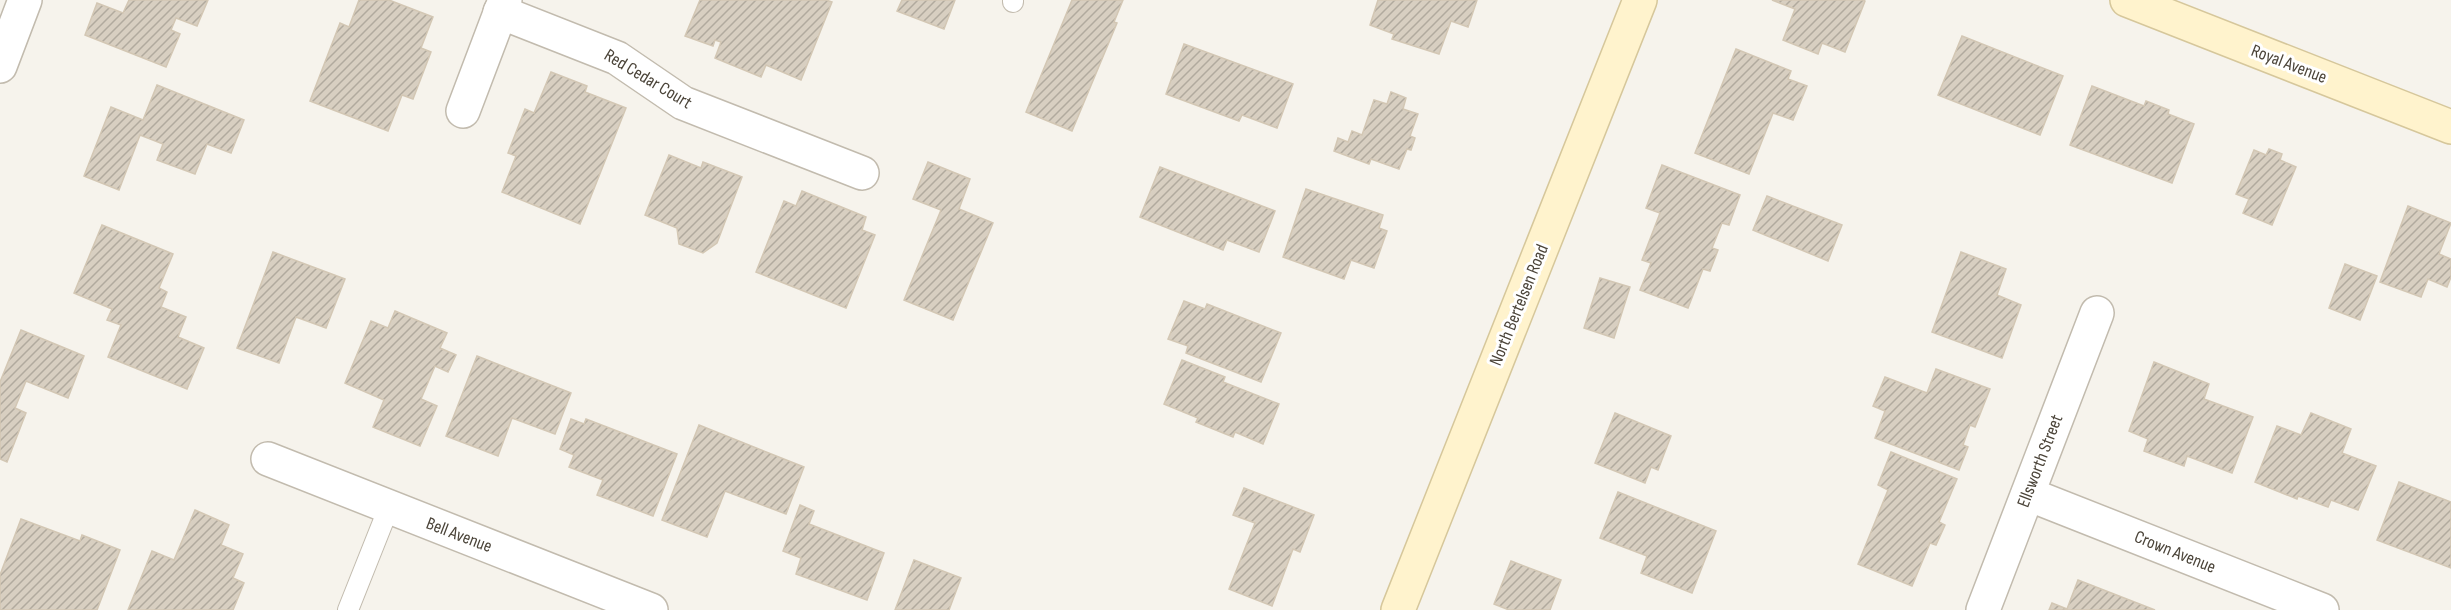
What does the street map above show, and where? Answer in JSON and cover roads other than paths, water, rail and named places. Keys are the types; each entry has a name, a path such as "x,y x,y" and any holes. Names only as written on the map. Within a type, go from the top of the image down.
{"street":[{"path":"0,66 25,0"},
{"name":"North Bertelsen Road","path":"1398,610 1640,0"},
{"name":"Royal Avenue","path":"2127,0 2451,128"},
{"name":"Red Cedar Court","path":"463,111 503,6 617,58 683,104 862,173"},
{"name":"Ellsworth Street","path":"1983,610 2097,312"},
{"name":"Bell Avenue","path":"268,459 651,610"},
{"name":"Crown Avenue","path":"2028,494 2322,610"}],"lane":[{"path":"348,610 389,507"}]}
